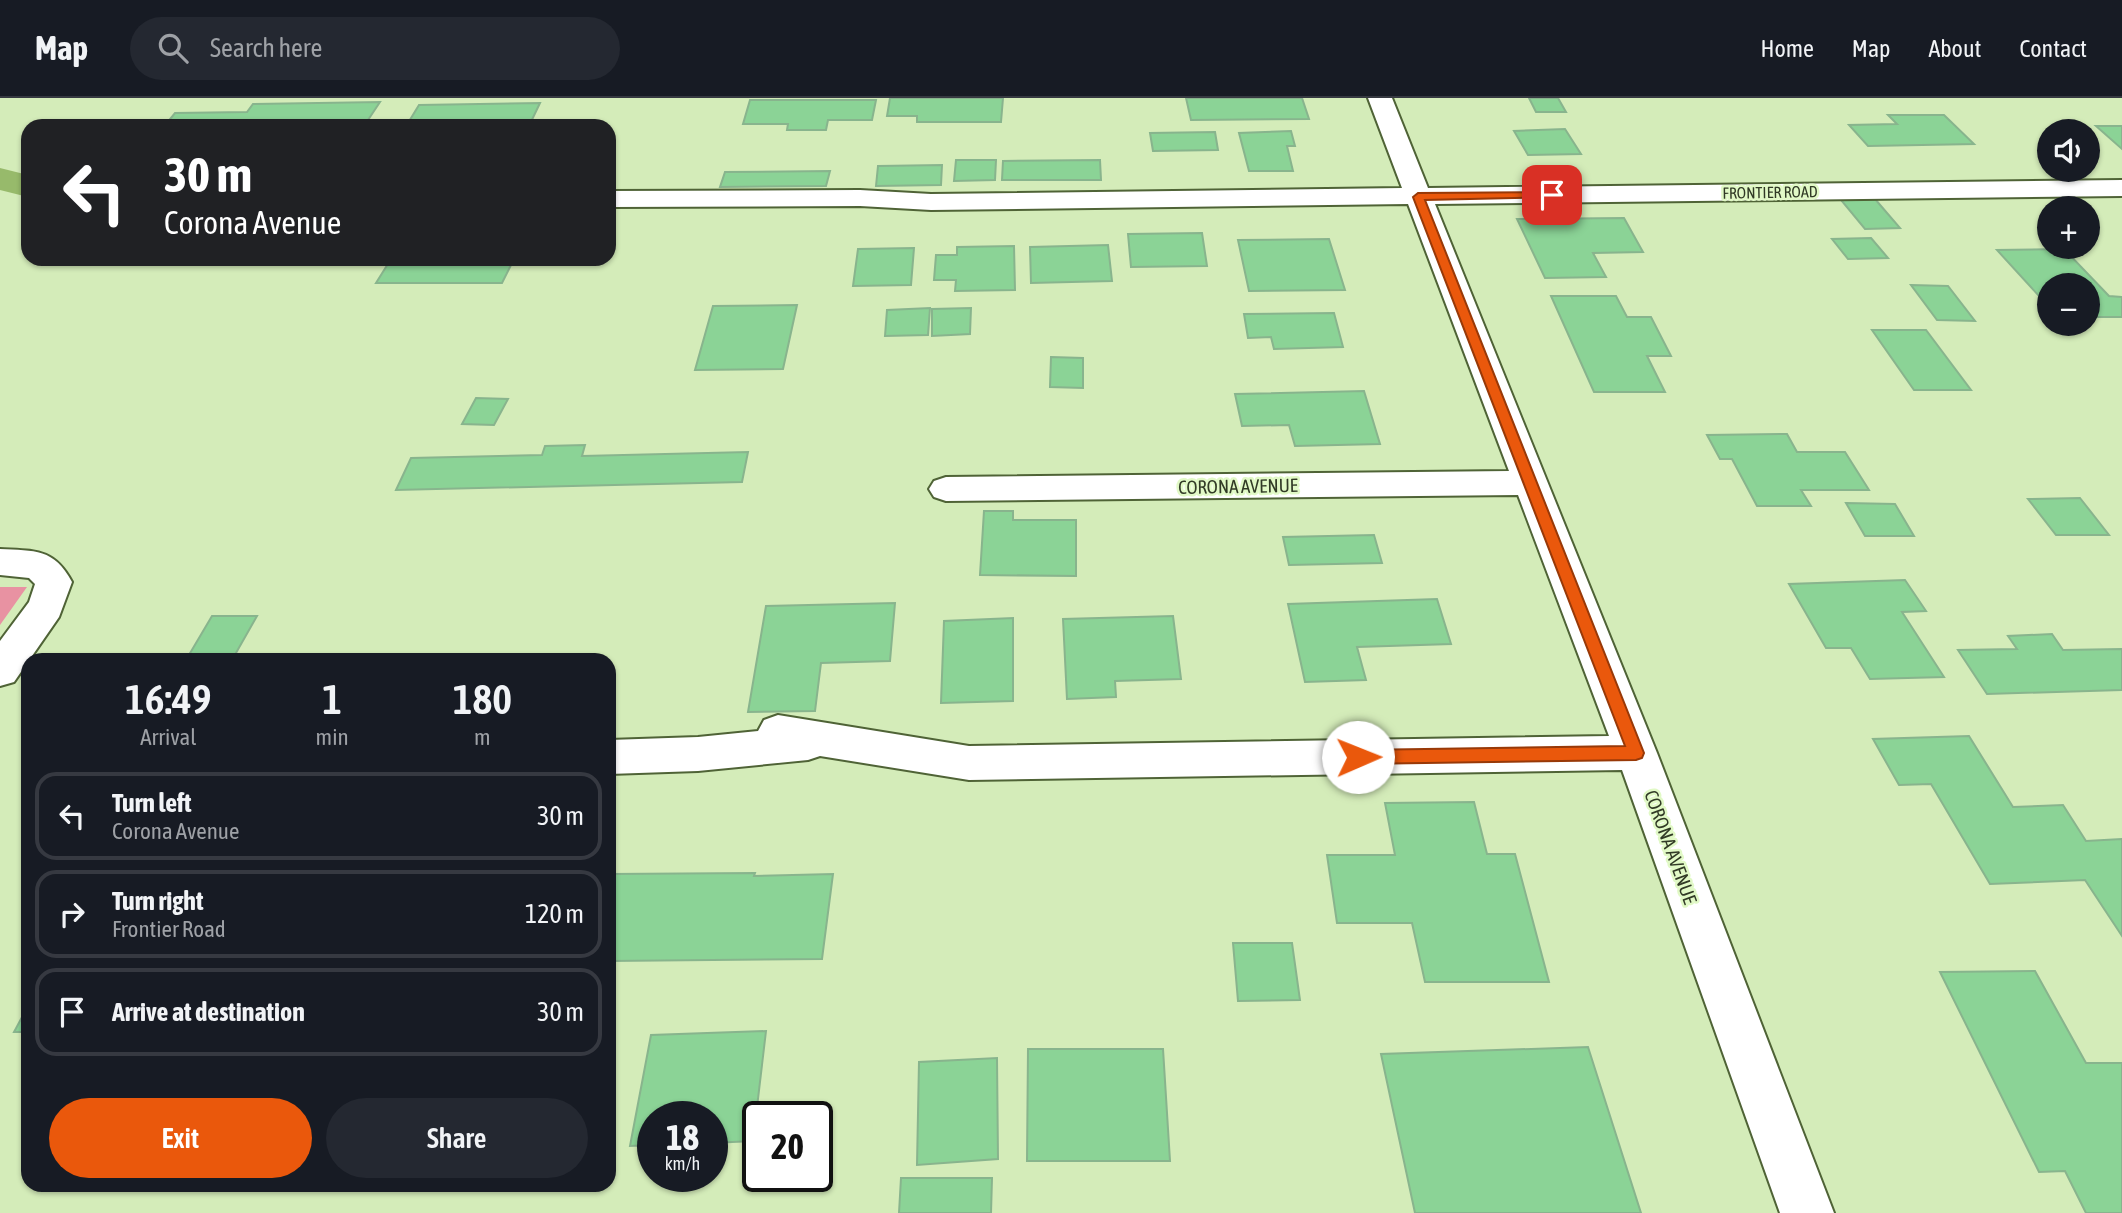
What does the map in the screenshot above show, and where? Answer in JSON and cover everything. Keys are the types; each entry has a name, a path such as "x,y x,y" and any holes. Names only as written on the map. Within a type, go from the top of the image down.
{"street":[{"name":"CORONA AVENUE","path":"1380,98 1636,753 1808,1213"},
{"name":"FRONTIER ROAD","path":"616,200 860,198 931,202 2122,188"},
{"name":"CORONA AVENUE","path":"946,489 1530,483"},
{"path":"0,562 39,565 54,582 46,607 0,671"},
{"path":"778,732 969,763 1636,753"},
{"path":"616,757 698,754 828,741"}],"shaded area":[{"path":"0,587 27,587 0,625"}],"building":[{"path":"890,98 1003,98 1001,122 917,122 917,116 887,116"},
{"path":"1186,98 1302,98 1309,119 1191,120"},
{"path":"1529,98 1558,98 1566,112 1536,112"},
{"path":"750,100 876,100 872,120 828,120 826,130 787,130 788,124 743,124"},
{"path":"380,102 369,119 170,119 175,113 247,112 253,104"},
{"path":"540,103 532,119 410,119 419,105"},
{"path":"1888,115 1944,115 1974,144 1868,146 1849,125 1897,124"},
{"path":"2100,126 2122,126 2122,149 2100,130"},
{"path":"1565,129 1581,154 1528,155 1514,131"},
{"path":"1291,131 1295,146 1287,146 1293,171 1249,171 1239,133"},
{"path":"1215,132 1218,150 1153,151 1150,133"},
{"path":"956,160 996,160 995,180 954,181"},
{"path":"1100,160 1101,180 1002,180 1003,161"},
{"path":"942,165 941,185 876,186 878,166"},
{"path":"830,171 826,186 720,187 725,172"},
{"path":"1875,199 1900,228 1865,229 1841,200"},
{"path":"1624,218 1643,252 1593,253 1606,277 1545,278 1517,219"},
{"path":"1202,233 1207,266 1131,267 1128,234"},
{"path":"1871,238 1888,258 1848,259 1832,239"},
{"path":"1329,239 1345,290 1249,291 1238,240"},
{"path":"1108,245 1112,281 1031,283 1030,247"},
{"path":"1014,246 1015,290 955,291 956,280 934,280 936,255 957,255 957,247"},
{"path":"914,248 911,285 853,286 858,249"},
{"path":"2037,249 2037,259 2074,259 2087,273 2037,273 2037,294 1997,250"},
{"path":"387,266 510,266 502,283 376,283"},
{"path":"1911,285 1948,286 1975,321 1937,320"},
{"path":"2100,287 2109,296 2122,297 2122,317 2100,317"},
{"path":"1551,296 1616,296 1627,317 1651,317 1671,356 1647,356 1665,392 1594,392"},
{"path":"797,305 783,369 695,370 713,306"},
{"path":"930,308 928,335 885,336 887,310"},
{"path":"971,308 970,334 932,336 932,309"},
{"path":"1334,313 1343,347 1274,349 1271,337 1248,338 1244,314"},
{"path":"1872,330 1926,330 1971,390 1914,390"},
{"path":"1051,357 1083,358 1083,388 1050,387"},
{"path":"1364,391 1380,444 1295,446 1289,425 1242,426 1235,394"},
{"path":"476,398 508,399 494,425 462,424"},
{"path":"1787,434 1797,452 1845,452 1869,490 1801,490 1811,506 1757,506 1732,459 1720,459 1707,435"},
{"path":"585,445 582,456 748,452 742,482 396,490 411,458 542,455 545,446"},
{"path":"2080,498 2109,535 2056,535 2028,499"},
{"path":"1846,503 1895,504 1914,536 1865,536"},
{"path":"984,511 1013,511 1013,520 1076,520 1076,576 980,575"},
{"path":"1374,535 1382,563 1289,565 1283,537"},
{"path":"1905,580 1926,611 1902,612 1944,677 1870,679 1851,648 1826,648 1789,584"},
{"path":"1437,599 1451,644 1357,647 1366,680 1305,682 1288,604"},
{"path":"895,603 890,661 821,663 815,711 748,712 766,606"},
{"path":"212,616 257,616 236,653 190,653"},
{"path":"1173,616 1181,679 1115,681 1116,697 1067,699 1063,619"},
{"path":"1013,618 1013,701 941,703 944,621"},
{"path":"2052,634 2063,650 2122,649 2122,690 1987,694 1958,650 2017,649 2008,636"},
{"path":"1969,736 2013,807 2063,805 2086,841 2122,839 2122,936 2085,880 1990,884 1931,784 1899,785 1873,739"},
{"path":"1474,802 1487,854 1515,854 1549,982 1425,982 1412,923 1337,923 1327,855 1395,855 1385,803"},
{"path":"616,874 833,874 822,959 616,961"},
{"path":"1233,943 1292,943 1300,1000 1238,1001"},
{"path":"2035,971 2086,1063 2122,1063 2122,1213 2086,1213 2065,1171 2039,1172 1940,972"},
{"path":"21,1019 21,1032 14,1032"},
{"path":"766,1031 758,1101 742,1101 742,1142 728,1142 728,1101 639,1101 651,1035"},
{"path":"1588,1047 1641,1213 1415,1213 1381,1054"},
{"path":"1028,1049 1163,1049 1170,1161 1027,1161"},
{"path":"997,1058 998,1159 917,1165 919,1062"},
{"path":"637,1109 637,1146 630,1146"},
{"path":"901,1178 992,1178 991,1213 899,1213"}],"waterway":[{"path":"0,179 21,184"}],"route":[{"path":"1358,757 1636,753 1418,197 1552,195"}]}
